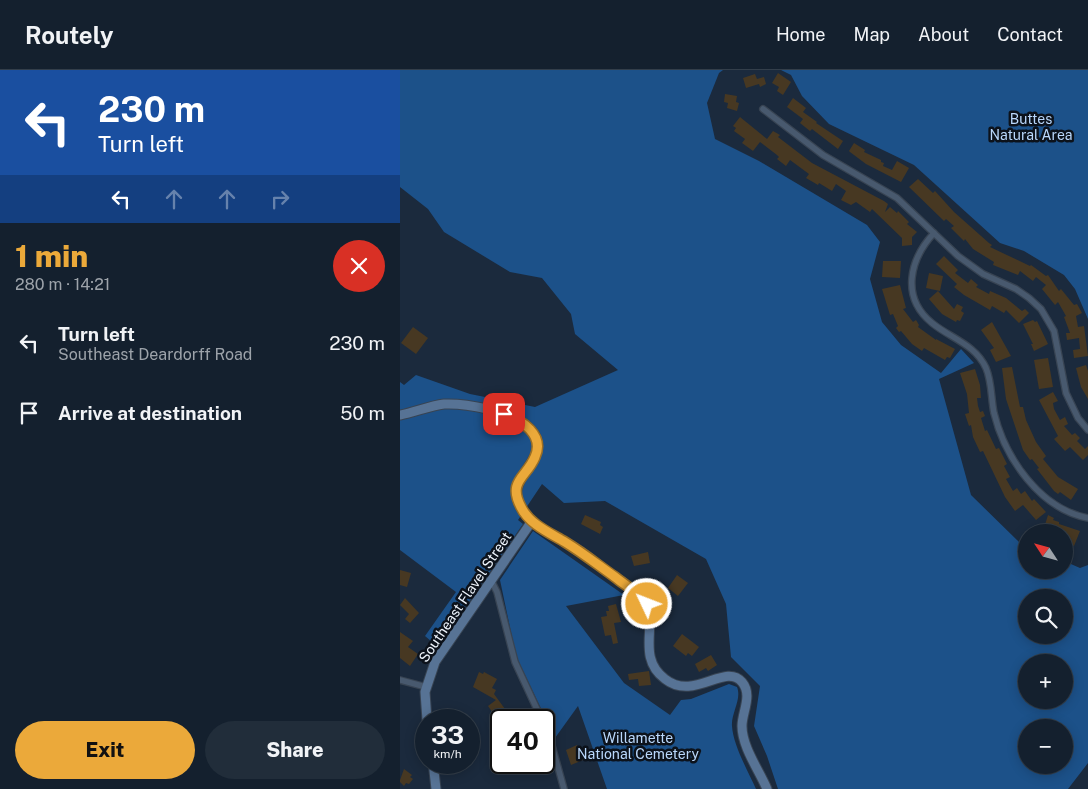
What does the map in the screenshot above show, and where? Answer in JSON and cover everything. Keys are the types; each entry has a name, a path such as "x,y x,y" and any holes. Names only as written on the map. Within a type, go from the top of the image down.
{"street":[{"path":"763,109 823,155 897,198 934,234 970,265 983,274 1016,289 1041,309 1054,331 1061,375 1069,402 1078,418 1088,430"},
{"path":"934,234 921,249 914,264 912,282 918,307 930,322 966,344 981,360 986,369 1000,431 1008,450 1024,473 1042,494 1059,506 1080,517 1088,518"},
{"path":"400,415 439,405 462,405 513,417 526,424 536,439 537,452 534,460 519,479 517,495 521,507 532,521 582,552 642,598 649,610 649,652 656,669 665,680 679,686 690,687 728,675 735,677 742,683 747,694 742,719 743,736 767,789"},
{"name":"Southeast Flavel Street","path":"426,709 426,687 435,662 532,521"},
{"path":"491,580 497,592 515,662 537,709"},
{"path":"400,680 426,687"},
{"path":"555,757 564,789"},
{"path":"434,774 436,789"}],"green space":[{"path":"400,70 723,70 719,73 707,103 715,139 759,161 867,225 880,242 870,279 882,322 901,345 941,373 961,349 974,363 939,379 971,495 1018,541 1018,579 1073,579 1073,565 1080,568 1088,565 1088,763 1068,789 778,789 754,726 760,686 731,657 726,604 706,559 605,501 564,503 542,484 518,520 523,524 438,647 425,636 456,592 400,550 400,382 404,385 416,375 470,394 535,407 618,370 575,334 571,314 542,278 510,272 444,232 428,209 400,187"},
{"name":"Buttes Natural Area","path":"781,70 1088,70 1088,319 1075,289 1064,275 1024,251 1000,243 914,165 829,124 802,96 791,75"},
{"name":"Willamette National Cemetery","path":"533,531 624,595 566,606 624,683 670,715 681,700 691,699 729,684 737,687 738,696 732,721 733,733 741,758 756,789 607,789 578,706 555,738 555,709 541,709 516,656 500,580"}],"building":[{"path":"778,73 791,82 783,95 777,91 779,87 772,83"},
{"path":"755,74 757,79 764,77 766,84 760,87 759,84 746,88 743,78"},
{"path":"725,94 737,96 736,102 739,103 737,111 727,108 728,103 724,102"},
{"path":"793,98 806,108 803,112 843,141 838,149 812,129 810,131 800,123 803,119 787,107"},
{"path":"740,117 767,139 773,131 812,163 884,201 888,204 885,212 890,207 897,213 898,211 909,222 907,224 917,232 912,237 912,245 902,246 902,238 872,209 870,212 856,202 851,205 841,200 846,191 836,184 832,191 819,183 818,185 806,178 809,174 790,160 786,166 777,159 779,157 777,155 760,142 753,151 742,143 745,139 734,131 736,128 733,126"},
{"path":"854,143 865,150 864,152 881,160 884,163 883,166 892,170 897,161 909,168 901,182 866,164 850,152"},
{"path":"918,179 933,193 935,191 954,212 992,245 990,247 1031,265 1046,276 1048,275 1059,291 1061,289 1074,305 1077,304 1082,313 1076,316 1078,327 1084,326 1088,356 1074,358 1073,350 1080,349 1079,338 1067,340 1066,333 1070,333 1064,317 1066,316 1058,302 1055,305 1042,289 1046,285 1036,277 1033,281 1020,271 1018,275 993,265 994,262 973,249 965,239 964,241 951,228 954,226 946,219 944,221 909,187"},
{"path":"944,256 958,270 955,273 968,283 971,279 978,285 976,287 989,294 990,291 1006,298 1022,311 1025,309 1029,313 1019,323 1006,310 1004,313 992,306 990,310 964,295 954,287 957,284 936,264"},
{"path":"883,261 901,261 900,278 882,277"},
{"path":"929,273 943,276 940,291 926,288"},
{"path":"900,285 906,308 903,309 913,322 916,320 919,325 918,327 936,340 955,349 950,358 947,357 945,360 924,348 922,351 896,328 898,326 893,314 890,315 882,289"},
{"path":"938,291 954,309 957,304 963,307 961,311 964,313 960,321 957,320 956,322 942,314 929,299"},
{"path":"1033,320 1037,321 1048,344 1034,351 1031,344 1033,344 1023,324"},
{"path":"992,322 1011,356 996,362 990,350 994,348 981,330"},
{"path":"413,327 428,338 416,354 401,343"},
{"path":"1048,358 1053,387 1039,389 1034,360"},
{"path":"1086,365 1088,371 1088,399 1081,387 1076,368"},
{"path":"1012,367 1020,407 1023,407 1026,420 1036,442 1046,456 1043,459 1058,477 1078,489 1071,500 1060,492 1058,494 1054,491 1037,469 1039,468 1023,450 1006,399 1002,368"},
{"path":"975,369 980,385 981,398 977,398 978,406 980,412 983,411 985,416 981,418 985,431 987,430 996,449 999,448 1007,464 1004,466 1010,477 1006,479 1013,491 1017,488 1021,494 1025,491 1032,501 1034,499 1046,512 1036,520 1023,505 1015,511 1005,497 983,451 980,452 973,437 971,425 969,426 965,414 969,413 967,394 960,373"},
{"path":"1053,392 1058,401 1053,403 1054,409 1060,420 1065,417 1068,424 1064,426 1072,435 1075,433 1080,438 1077,441 1085,449 1088,446 1088,455 1083,460 1070,447 1065,451 1054,439 1058,436 1039,400"},
{"path":"585,515 601,522 600,525 603,527 600,534 581,524"},
{"path":"1048,515 1054,518 1053,520 1059,522 1059,524 1045,524"},
{"path":"1073,529 1080,531 1073,546"},
{"path":"648,552 650,563 634,566 631,556"},
{"path":"400,570 411,573 407,587 400,585"},
{"path":"677,575 688,583 678,596 668,588"},
{"path":"405,598 419,613 410,623 405,619 409,614 400,605"},
{"path":"616,604 621,622 614,623 618,643 613,644 611,635 605,636 601,617 607,616 608,606"},
{"path":"400,632 413,641 408,647 418,654 410,666 400,658"},
{"path":"682,634 699,647 692,656 688,653 686,656 673,646"},
{"path":"711,655 717,665 708,671 706,668 699,672 695,664"},
{"path":"649,671 651,685 639,686 638,679 629,680 628,674"},
{"path":"479,672 483,674 484,672 497,679 492,688 496,690 494,694 505,709 490,709 488,706 496,700 473,687"},
{"path":"577,745 583,760 571,765 566,750"},
{"path":"404,769 412,775 410,777 413,779 404,786 400,780"}],"route":[{"path":"504,414 518,419 529,427 537,443 536,456 517,484 518,501 524,512 532,521 582,552 615,578 637,592 647,604"}]}
